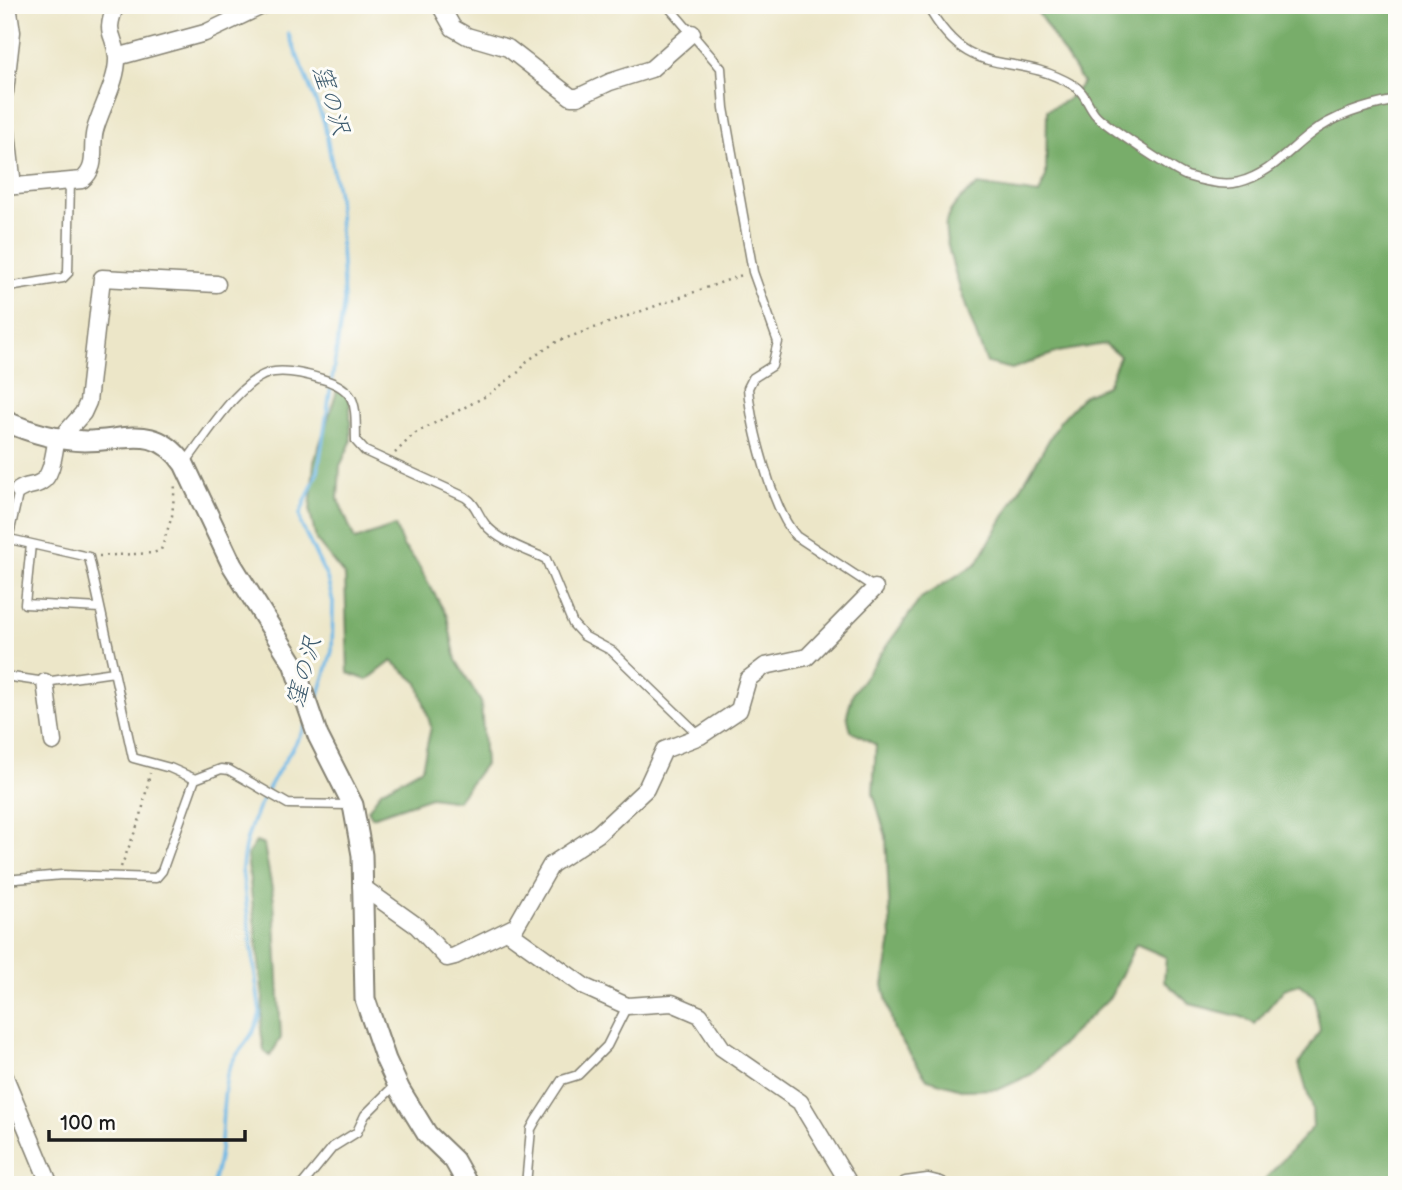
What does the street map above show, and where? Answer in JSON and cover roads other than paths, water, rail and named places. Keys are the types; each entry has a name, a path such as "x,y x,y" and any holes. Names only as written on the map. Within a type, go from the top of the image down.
{"street":[{"path":"5,92 12,32 8,5"},
{"path":"5,115 9,186 82,180 92,167 94,132 117,57 108,32 116,5"},
{"path":"117,57 205,33 264,5"},
{"path":"440,5 453,28 467,36 508,48 571,97 578,97 610,82 651,69 692,33"},
{"path":"19,490 25,485 40,484 48,477 59,438 83,413 88,402 102,278 217,284"},
{"path":"5,421 59,438 83,441 124,435 149,438 175,452 184,464 232,565 293,663 318,736 353,805 362,855 365,999 397,1083 427,1134 454,1160 468,1185"},
{"path":"361,886 417,926 447,958 508,931 523,917 551,864 598,834 646,789 664,750 700,736 738,710 748,679 765,666 807,657 875,588"},
{"path":"45,682 53,742"},
{"path":"508,931 559,971 585,987 627,1006 672,1003 700,1015 722,1048 800,1102 850,1185"},
{"path":"5,1077 50,1185"},
{"path":"905,1185 940,1185"}],"lane":[{"path":"667,5 721,68 724,108 753,272 778,342 772,366 753,378 748,388 776,503 785,524 796,536 875,588"},
{"path":"927,5 944,32 965,53 985,61 1035,70 1074,85 1084,94 1095,115 1186,175 1219,183 1238,182 1276,164 1310,134 1346,114 1366,106 1397,100"},
{"path":"15,286 63,278 68,273 70,181"},
{"path":"184,464 230,404 264,375 274,372 320,378 336,384 351,394 355,406 356,441 365,451 465,496 476,504 485,524 498,536 545,559 573,624 584,636 612,651 700,736"},
{"path":"19,490 7,538 89,557 132,758 195,779 220,769 229,770 296,805 353,805"},
{"path":"31,544 25,604 100,608"},
{"path":"5,676 45,682 114,673"},
{"path":"5,880 62,875 146,880 156,878 162,871 195,779"},
{"path":"526,1185 531,1129 536,1120 562,1080 578,1075 607,1046 627,1006"},
{"path":"302,1185 333,1147 357,1132 365,1115 397,1083"}],"waterway":[{"name":"窪の沢","path":"288,33 324,122 338,196 344,301 318,471 300,514 301,524 327,578 333,602 332,651 315,708"},
{"name":"窪の沢","path":"212,1185 221,1144 227,1075 234,1059 253,1032 260,1013 242,870 244,850 265,794 307,724"}]}
